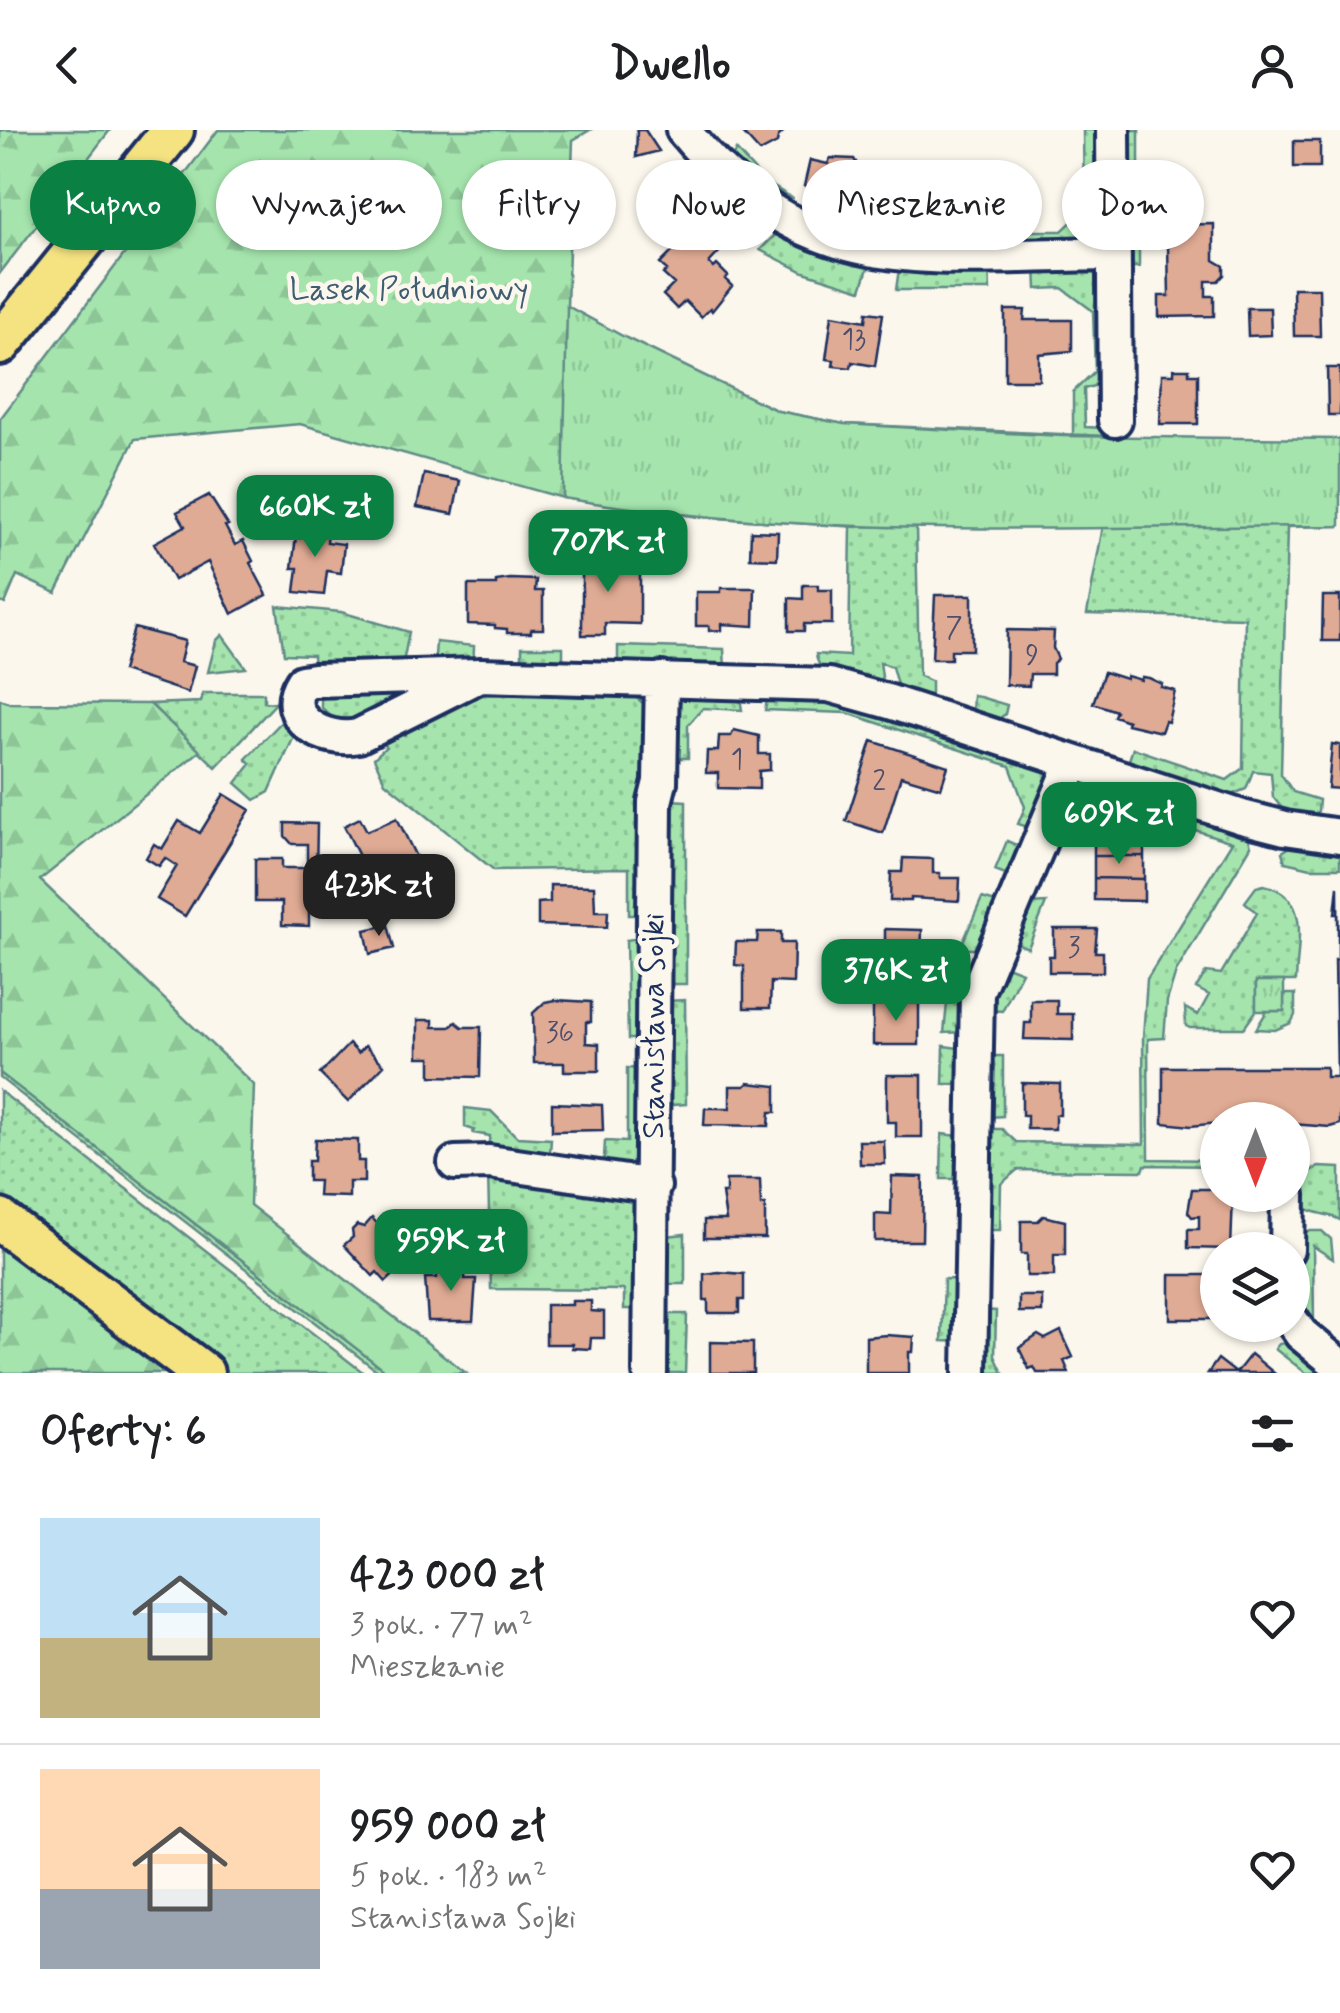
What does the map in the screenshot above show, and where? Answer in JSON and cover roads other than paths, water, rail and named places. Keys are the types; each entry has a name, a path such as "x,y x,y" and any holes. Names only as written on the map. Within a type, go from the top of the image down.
{"main road":[{"path":"0,344 172,130"},
{"path":"0,1220 203,1373"}],"street":[{"path":"683,130 719,170 764,208 834,242 898,255 1112,254"},
{"path":"1113,130 1115,420"},
{"path":"480,675 345,739 307,726 297,711 295,696 302,682 480,675 829,685 1242,817 1340,836"},
{"name":"Stanisława Sojki","path":"650,1373 655,802 660,782 662,679"},
{"path":"970,1373 977,992 1073,762"},
{"path":"455,1163 489,1162 654,1186"},
{"path":"1310,1341 1340,1366"}],"park label":[{"name":"Lasek Południowy","path":"409,290"}]}
